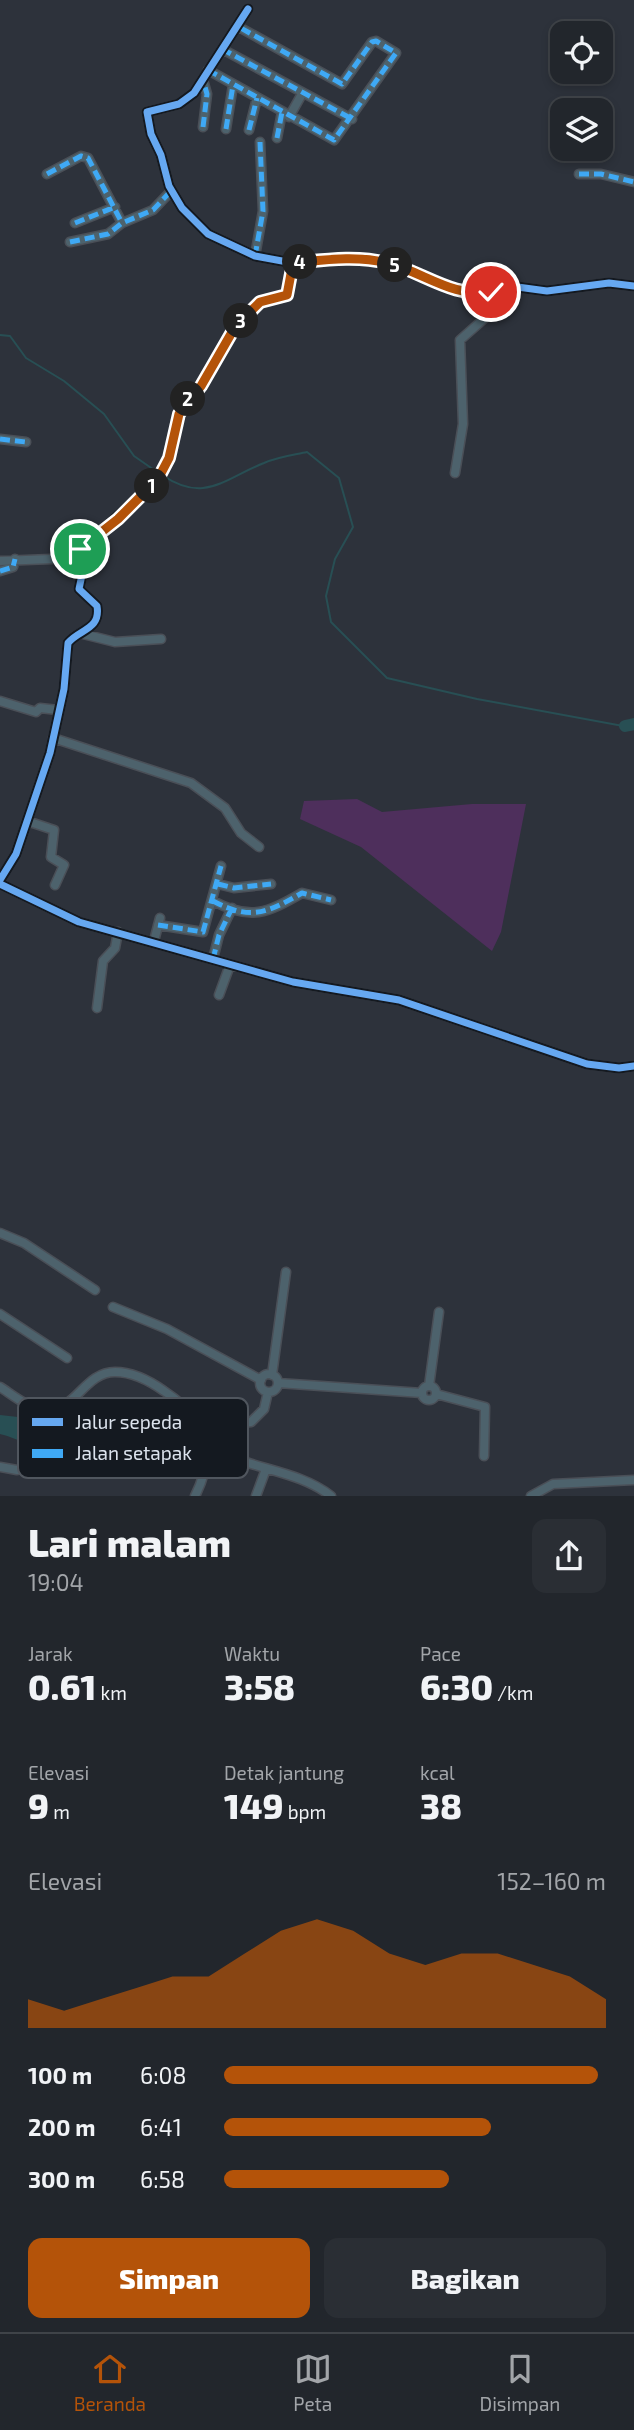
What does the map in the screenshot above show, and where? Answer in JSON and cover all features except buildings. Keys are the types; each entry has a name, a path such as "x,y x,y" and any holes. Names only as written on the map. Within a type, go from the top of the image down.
{"street":[{"path":"248,9 187,100 147,112 151,134 161,155 171,191 196,225 225,244 255,256 293,263 369,260 390,263 457,290 486,293 507,286 547,291 610,283 634,286"},
{"path":"208,71 332,141 339,137 352,119 394,51 372,42 342,84 237,26"},
{"path":"222,49 352,119"},
{"path":"202,80 207,94 202,127"},
{"path":"226,129 233,85"},
{"path":"277,138 286,114 302,94"},
{"path":"249,130 257,98"},
{"path":"255,256 263,211 260,142"},
{"path":"47,174 81,156 86,157 101,178 122,223"},
{"path":"579,174 601,174 634,182"},
{"path":"70,242 104,236 122,223 153,209 171,191"},
{"path":"75,223 115,206"},
{"path":"293,263 287,295 260,302 235,327 201,386 186,403 175,427 167,464 158,479 118,519 80,549 77,558 83,570 79,589 98,608 96,621 83,634 68,643 64,689 53,738 16,854 0,882 72,919 230,965 312,986 400,1000 587,1064 619,1069 634,1066"},
{"path":"455,473 463,424 460,340 486,317 507,286"},
{"path":"0,439 26,442"},
{"path":"0,561 77,558"},
{"path":"0,571 13,567 15,559"},
{"path":"83,634 115,642 161,639"},
{"path":"0,701 28,712 36,712 40,708 58,710"},
{"path":"53,738 191,783 225,808 242,833 259,847"},
{"path":"27,821 54,830 51,857 64,865 55,885"},
{"path":"154,941 159,921 202,933 221,866"},
{"path":"218,884 234,888 271,884"},
{"path":"213,901 262,914 305,893 331,900"},
{"path":"213,959 219,935 232,908"},
{"path":"97,1008 103,961 115,948 118,932"},
{"path":"219,995 230,965"},
{"path":"0,1233 24,1243 95,1290"},
{"path":"278,1383 272,1375 286,1272"},
{"path":"113,1307 167,1329 261,1380"},
{"path":"426,1389 439,1312"},
{"path":"0,1314 67,1358"},
{"path":"72,1398 97,1377 106,1373 126,1373 161,1388 173,1398"},
{"path":"261,1380 272,1375"},
{"path":"261,1380 262,1389 268,1392 276,1389 278,1383"},
{"path":"278,1383 426,1389 485,1407 484,1456"},
{"path":"0,1387 18,1399"},
{"path":"248,1422 264,1409 268,1392"},
{"path":"248,1463 302,1480 331,1496"},
{"path":"0,1467 17,1470"},
{"path":"256,1496 266,1469"},
{"path":"195,1496 201,1478"},
{"path":"531,1496 552,1484 634,1480"}],"shaded area":[{"path":"357,799 382,812 472,804 526,804 501,932 492,951 361,847 300,819 304,801"},
{"path":"0,1415 18,1417 18,1440 0,1434"}],"waterway":[{"path":"0,335 10,336 26,358 64,381 104,414 134,456 157,472"},
{"path":"162,475 190,488 202,488 214,486 269,461 307,452 339,478 353,527 335,559 326,596 331,622 387,678 477,699 634,728"},
{"path":"625,726 634,724"}],"marked path":[{"path":"208,70 334,140 396,53 376,41 372,42 342,84 237,26"},
{"path":"222,49 352,119"},
{"path":"203,80 207,94 203,127"},
{"path":"226,129 233,85"},
{"path":"249,130 257,98"},
{"path":"277,138 282,112"},
{"path":"255,256 263,211 260,142"},
{"path":"47,174 81,156 88,158 122,223"},
{"path":"579,174 601,174 634,182"},
{"path":"70,242 108,234 122,223 153,210 171,191"},
{"path":"75,223 115,207"},
{"path":"0,439 26,442"},
{"path":"0,571 13,567 15,559"},
{"path":"158,925 203,932 221,866"},
{"path":"218,884 234,888 271,884"},
{"path":"213,901 249,913 279,906 302,893 331,900"},
{"path":"213,959 219,935 232,908"}],"cycle path":[{"path":"248,9 194,93 179,104 147,112 151,134 161,155 169,186 182,208 208,234 255,256 293,263 349,259 380,261 442,286 478,293 510,286 547,291 609,283 634,286"},
{"path":"0,880 16,854 50,753 64,689 68,643 96,620 97,606 79,589 83,570 76,554 158,479 169,458 183,407 201,386 235,327 260,302 287,295 293,263"},
{"path":"0,884 79,922 293,982 399,1000 587,1064 619,1068 634,1066"}],"route":[{"path":"80,549 118,519 158,479 169,458 179,414 201,386 235,327 260,302 283,299 288,294 293,263 349,259 380,261 442,286 478,293 491,292"}]}
